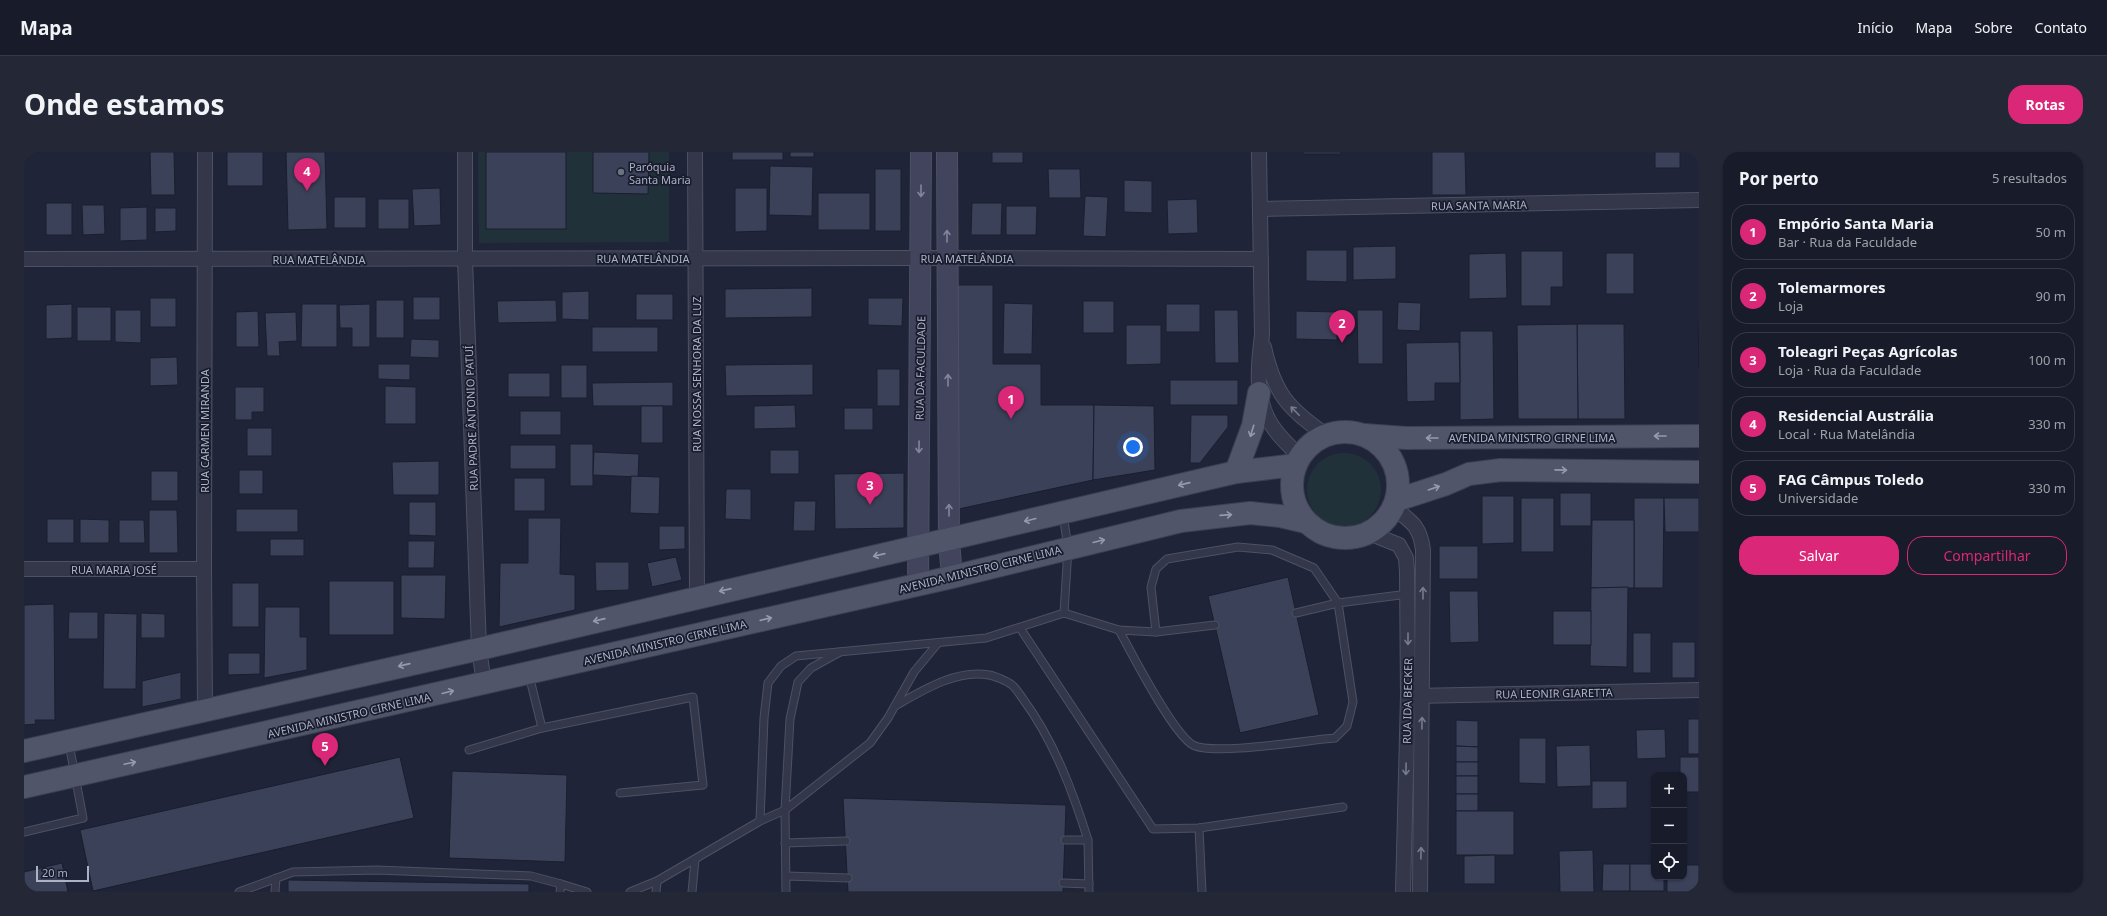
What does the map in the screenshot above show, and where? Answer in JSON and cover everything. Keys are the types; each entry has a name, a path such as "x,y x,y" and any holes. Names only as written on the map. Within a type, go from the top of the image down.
{"main road":[{"path":"1236,472 1253,426 1259,393"},
{"path":"1345,431 1364,435 1381,445 1393,461 1399,480 1396,504 1384,523 1369,534 1347,539 1325,535 1306,522 1298,509 1293,495 1292,480 1298,461 1311,444 1326,435 1345,431"},
{"name":"AVENIDA MINISTRO CIRNE LIMA","path":"1364,435 1406,438 1699,436"},
{"path":"24,751 949,540 1236,472 1298,461"},
{"path":"1396,504 1469,474 1501,470 1699,472"},
{"name":"AVENIDA MINISTRO CIRNE LIMA","path":"24,787 918,585 1181,521 1212,516 1250,513 1280,516 1306,522"},
{"path":"104,733 110,768"}],"street":[{"name":"RUA CARMEN MIRANDA","path":"205,152 205,710"},
{"name":"RUA PADRE ÂNTONIO PATUÍ","path":"465,152 465,259 479,648 484,683"},
{"name":"RUA NOSSA SENHORA DA LUZ","path":"695,152 697,597"},
{"name":"RUA DA FACULDADE","path":"918,585 921,152"},
{"path":"947,152 946,258 949,540 952,577"},
{"path":"1259,152 1262,335 1258,364 1259,393 1264,411 1273,428 1298,461"},
{"name":"RUA SANTA MARIA","path":"1260,209 1699,200"},
{"name":"RUA MATELÂNDIA","path":"24,259 1261,259"},
{"path":"1262,335 1269,370 1284,400 1307,422 1326,435"},
{"path":"1396,504 1417,526 1421,536 1423,550 1420,892"},
{"name":"RUA IDA BECKER","path":"1369,534 1399,545 1406,558 1408,594 1408,696 1404,892"},
{"name":"RUA MARIA JOSÉ","path":"24,569 204,569"},
{"name":"RUA LEONIR GIARETTA","path":"1408,696 1699,690"}],"lane":[{"path":"1063,512 1068,548 1064,613"},
{"path":"1119,630 1178,732 1193,745 1215,750 1335,738 1347,726 1353,702 1338,603 1314,568 1272,550 1238,547 1167,559 1156,569 1151,587 1156,632"},
{"path":"1296,613 1338,603 1408,594"},
{"path":"760,821 764,718 768,683 780,666 796,656 843,650 986,638 1064,613 1119,630 1156,632 1215,624"},
{"path":"1020,628 1153,829 1199,828 1342,807"},
{"path":"630,892 657,881 760,821 785,810 870,743 914,672 938,643"},
{"path":"786,892 785,810 790,719 798,682 812,668 843,650"},
{"path":"529,673 542,728"},
{"path":"894,706 932,685 958,676 989,675 1012,685 1033,713 1064,773 1076,802 1088,840 1089,892"},
{"path":"469,750 542,728 693,697 703,785 620,793"},
{"path":"24,832 83,818 68,741"},
{"path":"1199,828 1202,892"},
{"path":"1064,840 1088,840"},
{"path":"785,843 846,841"},
{"path":"692,892 695,860"},
{"path":"239,892 292,872 377,870 531,876 560,888 587,892"},
{"path":"787,876 848,878"},
{"path":"275,892 276,878"},
{"path":"656,892 657,881"},
{"path":"1063,883 1089,884"}],"shaded area":[{"path":"478,152 669,152 669,242 479,243"},
{"path":"1344,453 1358,456 1370,464 1378,476 1381,490 1378,504 1370,516 1358,524 1344,527 1330,524 1318,516 1310,504 1307,490 1310,476 1318,464 1330,456"}],"building":[{"path":"150,152 174,152 175,195 151,195"},
{"path":"227,152 263,152 263,186 227,186"},
{"path":"286,152 325,152 327,229 288,230"},
{"path":"486,152 566,152 566,229 486,229"},
{"name":"Paróquia Santa Maria","path":"593,152 649,152 648,194 593,193"},
{"path":"732,152 783,152 783,160 732,160"},
{"path":"790,152 814,152 814,157 790,157"},
{"path":"992,152 1023,152 1023,163 992,163"},
{"path":"1303,152 1341,152 1341,154 1303,154"},
{"path":"1432,152 1465,152 1466,195 1432,195"},
{"path":"1655,152 1680,152 1680,168 1655,168"},
{"path":"770,166 813,167 812,216 769,215"},
{"path":"875,169 901,169 901,231 875,231"},
{"path":"1048,169 1080,169 1081,198 1049,198"},
{"path":"1124,180 1152,181 1152,213 1124,212"},
{"path":"440,188 441,225 414,226 412,189"},
{"path":"735,188 767,188 767,231 735,232"},
{"path":"818,193 870,193 870,230 818,230"},
{"path":"1085,196 1108,197 1106,237 1083,236"},
{"path":"334,197 366,197 366,228 334,228"},
{"path":"378,199 409,199 409,229 378,229"},
{"path":"1197,199 1198,233 1168,234 1167,200"},
{"path":"46,203 72,203 72,235 46,235"},
{"path":"972,203 1002,203 1001,235 971,235"},
{"path":"82,205 104,205 105,234 83,235"},
{"path":"1006,206 1037,206 1036,235 1006,235"},
{"path":"147,207 147,240 120,241 120,208"},
{"path":"155,208 176,208 176,231 155,232"},
{"path":"1396,246 1396,279 1353,280 1353,247"},
{"path":"1306,250 1347,250 1347,282 1306,281"},
{"path":"1521,251 1563,251 1563,287 1551,287 1551,306 1521,306"},
{"path":"1506,253 1507,298 1469,299 1469,254"},
{"path":"1606,253 1634,253 1634,294 1606,294"},
{"path":"953,285 993,285 993,364 1041,364 1041,405 1094,405 1093,480 954,510"},
{"path":"812,288 812,317 725,318 725,289"},
{"path":"589,291 589,320 562,319 562,292"},
{"path":"636,294 673,294 673,320 636,320"},
{"path":"413,297 440,297 440,320 413,320"},
{"path":"150,298 176,298 176,327 150,327"},
{"path":"868,298 903,298 902,326 868,325"},
{"path":"376,300 404,300 404,338 376,338"},
{"path":"556,300 557,322 498,323 497,301"},
{"path":"1083,301 1114,301 1114,333 1083,333"},
{"path":"1398,302 1421,303 1420,331 1397,330"},
{"path":"1004,303 1033,304 1032,354 1003,354"},
{"path":"72,304 72,338 46,339 46,305"},
{"path":"302,304 337,304 337,347 301,347"},
{"path":"370,304 370,347 352,347 352,328 340,328 339,305"},
{"path":"1166,304 1200,304 1200,332 1166,332"},
{"path":"77,307 111,307 111,341 77,341"},
{"path":"115,310 141,310 141,343 115,342"},
{"path":"1214,310 1238,310 1239,363 1215,363"},
{"path":"1357,310 1383,310 1383,364 1358,364"},
{"path":"258,311 259,347 236,347 236,312"},
{"path":"1296,311 1337,312 1337,340 1296,339"},
{"path":"296,312 297,341 279,342 280,356 267,356 265,313"},
{"path":"1698,320 1699,320 1699,368"},
{"path":"1577,324 1624,324 1625,419 1578,419"},
{"path":"1577,324 1578,419 1518,419 1517,325"},
{"path":"1126,325 1161,325 1161,364 1126,365"},
{"path":"592,327 658,327 658,352 592,352"},
{"path":"1460,331 1493,331 1494,419 1460,420"},
{"path":"411,339 439,340 439,358 410,357"},
{"path":"1459,342 1460,383 1435,383 1435,401 1407,402 1406,343"},
{"path":"177,357 178,385 150,386 150,358"},
{"path":"378,364 410,364 410,380 378,379"},
{"path":"813,364 813,395 726,396 725,365"},
{"path":"561,365 587,365 587,398 561,398"},
{"path":"877,369 900,369 900,406 877,406"},
{"path":"508,373 550,373 550,397 508,397"},
{"path":"1170,380 1238,380 1238,405 1170,405"},
{"path":"673,382 673,406 593,406 592,383"},
{"path":"385,386 416,387 416,424 385,424"},
{"path":"235,387 264,387 264,412 252,412 252,420 235,420"},
{"path":"795,405 796,428 754,429 754,406"},
{"path":"1094,405 1154,406 1155,470 1093,480"},
{"path":"641,406 663,406 663,443 641,443"},
{"path":"844,408 873,408 873,430 844,430"},
{"path":"520,411 561,411 561,435 520,435"},
{"path":"1191,415 1228,415 1228,427 1200,463 1190,463"},
{"path":"247,428 272,428 272,456 247,456"},
{"path":"570,444 593,444 593,486 570,486"},
{"path":"510,445 556,445 556,469 510,469"},
{"path":"770,450 799,450 799,474 770,474"},
{"path":"594,452 639,454 638,477 593,475"},
{"path":"439,461 439,495 393,495 392,462"},
{"path":"239,470 263,470 263,494 239,494"},
{"path":"151,471 178,471 178,501 151,501"},
{"path":"904,473 904,528 835,529 834,474"},
{"path":"631,476 660,477 659,514 630,513"},
{"path":"514,478 545,478 545,511 514,511"},
{"path":"726,489 751,489 751,520 725,519"},
{"path":"1560,493 1591,493 1591,526 1560,526"},
{"path":"1482,496 1514,496 1514,543 1482,544"},
{"path":"1521,498 1554,498 1554,552 1521,552"},
{"path":"1634,498 1664,498 1663,588 1634,588"},
{"path":"1664,498 1699,498 1699,532 1665,532"},
{"path":"794,501 816,501 815,531 793,531"},
{"path":"409,502 436,502 436,536 409,535"},
{"path":"236,509 298,509 298,532 236,532"},
{"path":"149,510 177,510 178,553 149,553"},
{"path":"528,518 561,518 560,574 575,575 575,610 499,627 500,563 528,563"},
{"path":"47,519 74,519 74,543 47,543"},
{"path":"80,519 109,520 109,543 80,543"},
{"path":"119,520 144,520 145,543 119,543"},
{"path":"1592,520 1634,520 1634,588 1591,588"},
{"path":"659,526 685,526 685,549 659,550"},
{"path":"270,539 304,539 304,556 270,556"},
{"path":"408,541 435,541 434,568 408,568"},
{"path":"1439,546 1478,546 1478,579 1439,579"},
{"path":"676,557 682,580 652,587 647,563"},
{"path":"595,562 629,562 629,590 596,591"},
{"path":"401,575 446,575 445,619 401,618"},
{"path":"1288,577 1319,715 1240,733 1208,596"},
{"path":"329,581 394,581 394,635 329,635"},
{"path":"232,583 259,583 259,627 232,627"},
{"path":"1628,587 1627,667 1590,666 1591,588"},
{"path":"1449,591 1478,591 1479,642 1450,643"},
{"path":"54,604 55,720 35,720 36,724 24,725 24,605"},
{"path":"265,607 300,607 300,637 307,637 307,670 264,678"},
{"path":"1553,611 1591,611 1591,645 1553,645"},
{"path":"69,612 98,612 98,639 68,639"},
{"path":"104,613 137,614 136,689 103,689"},
{"path":"141,613 165,614 165,638 141,638"},
{"path":"1633,633 1651,633 1651,673 1633,673"},
{"path":"1672,642 1695,642 1695,678 1672,678"},
{"path":"228,653 260,653 260,674 228,675"},
{"path":"181,672 181,699 142,707 142,681"},
{"path":"1688,719 1699,719 1699,754 1688,754"},
{"path":"1456,720 1478,721 1478,747 1456,746"},
{"path":"1665,729 1666,758 1637,759 1636,730"},
{"path":"1519,738 1546,738 1546,784 1519,783"},
{"path":"1590,745 1591,786 1557,787 1556,746"},
{"path":"1456,746 1478,747 1478,762 1456,762"},
{"path":"400,757 414,818 93,891 80,830"},
{"path":"1680,757 1699,757 1699,792 1687,792 1687,772 1680,772"},
{"path":"1456,762 1478,762 1478,776 1456,776"},
{"path":"452,771 567,775 565,862 449,858"},
{"path":"1456,776 1478,776 1478,794 1456,794"},
{"path":"1592,781 1627,781 1627,808 1592,809"},
{"path":"1456,794 1478,794 1478,811 1456,811"},
{"path":"843,798 1066,805 1063,892 848,892"},
{"path":"1456,811 1514,811 1514,855 1456,855"},
{"path":"1593,850 1594,892 1560,892 1559,851"},
{"path":"1495,855 1495,884 1464,884 1464,856"},
{"path":"62,863 68,892 24,892 24,872"},
{"path":"1603,864 1630,864 1630,891 1602,891"},
{"path":"1630,864 1651,864 1651,880 1664,880 1664,891 1630,891"},
{"path":"1687,865 1699,865 1699,892 1667,892 1667,880 1687,880"},
{"path":"288,880 529,884 529,892 288,892"}],"place":[{"name":"Paróquia Santa Maria","path":"621,172"},
{"name":"Residencial Austrália","path":"307,191"},
{"name":"Tolemarmores","path":"1342,343"},
{"name":"Empório Santa Maria","path":"1011,419"},
{"name":"Toleagri Peças Agrícolas","path":"870,505"},
{"name":"FAG Câmpus Toledo","path":"325,766"}]}
